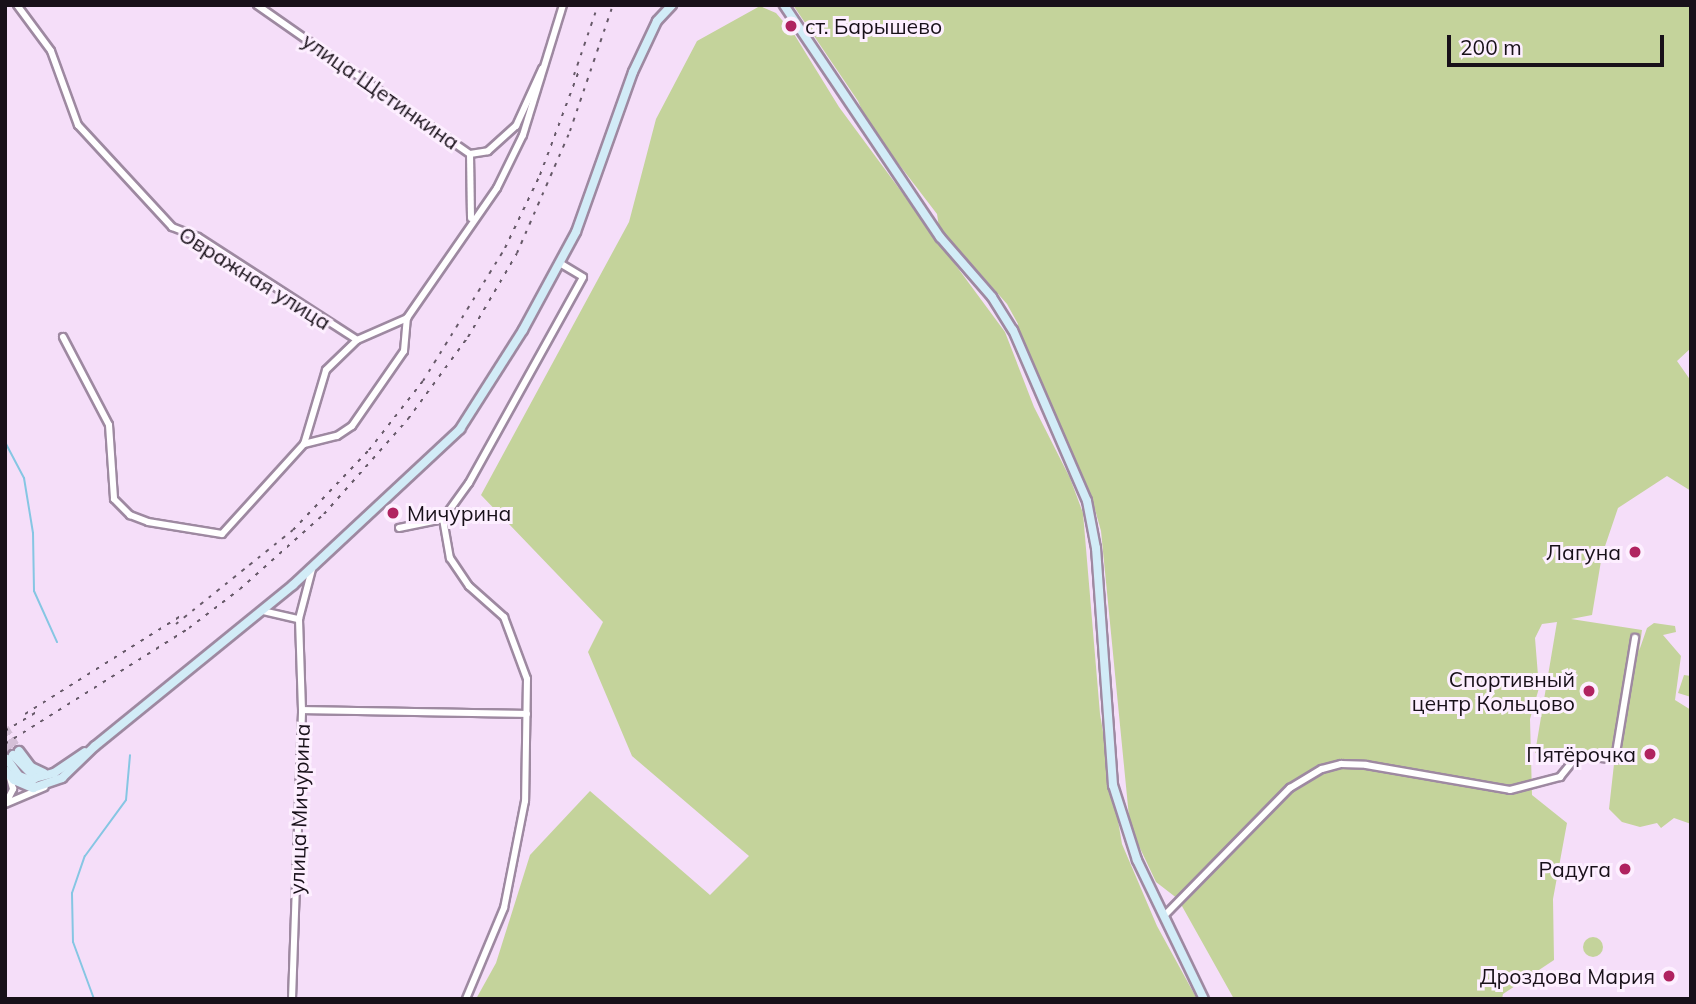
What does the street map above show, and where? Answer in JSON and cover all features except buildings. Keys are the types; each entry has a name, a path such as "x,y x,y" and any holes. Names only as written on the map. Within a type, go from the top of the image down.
{"main road":[{"path":"79,757 37,773 13,755 19,776 45,781 79,757 90,749 313,568 460,429 481,401 560,263 603,164 633,72 657,21 672,5"},
{"path":"784,5 940,237 992,297 1013,330 1087,501 1096,548 1113,785 1122,826 1204,999"},
{"path":"6,772 33,788 50,785 79,757"}],"street":[{"name":"Овражная улица","path":"17,5 51,51 78,125 172,227 198,237 357,341"},
{"name":"улица Щетинкина","path":"257,5 470,153"},
{"path":"304,444 337,436 352,426 404,351 407,318 471,220 512,166 563,5"},
{"path":"471,220 470,153 488,151 516,126 546,63"},
{"path":"399,528 443,519 469,483 583,277 560,263"},
{"path":"63,337 109,425 113,442 110,486 114,499 130,515 222,534 304,444 326,370 357,341 407,318"},
{"path":"443,519 450,558 468,586 504,617 520,651 527,679 525,801 504,908 466,999"},
{"name":"улица Мичурина","path":"292,999 302,710 299,619 313,568"},
{"path":"263,611 299,619"},
{"path":"1164,916 1290,789 1322,769 1342,764 1366,765 1510,790 1560,776 1577,756 1615,760 1635,638"},
{"path":"302,710 527,715"},
{"path":"5,804 13,789 6,772"},
{"path":"5,804 50,785"}],"green space":[{"path":"793,5 1691,5 1691,348 1677,361 1691,381 1691,491 1667,476 1618,508 1602,555 1592,615 1571,619 1642,630 1639,651 1647,628 1654,623 1675,626 1676,632 1663,635 1681,656 1675,700 1691,710 1691,824 1674,818 1661,828 1657,823 1640,827 1622,822 1609,809 1614,764 1535,753 1557,622 1542,624 1535,638 1539,688 1530,719 1532,795 1567,823 1553,899 1554,960 1503,994 1502,999 1234,999 1178,899 1156,882 1130,827 1101,531 1092,499 1019,339 1018,324 1007,304 939,227 937,214 868,124 858,101"},
{"path":"760,6 776,13 794,34 839,107 1005,332 1034,407 1070,478 1083,513 1100,714 1122,844 1157,926 1197,999 476,999 496,963 530,855 590,791 710,895 749,856 632,756 588,652 603,622 481,495 629,222 656,119 697,41"},
{"path":"1684,675 1691,676 1691,697 1678,693"},
{"path":"1589,937 1597,937 1603,947 1597,957 1589,957 1583,951 1583,943"}],"waterway":[{"path":"5,442 24,478 33,533 34,591 57,642"},
{"path":"94,999 73,942 72,893 85,856 126,800 130,755"}],"tunnel":[{"path":"5,728 19,751"},
{"path":"5,743 13,755"}],"railway":[{"path":"574,75 598,5"},
{"path":"5,744 189,628 240,589 324,514 408,419 468,337 517,253 570,131 613,5"},
{"path":"176,624 293,530 369,450 423,381 505,248 540,175 580,68"},
{"path":"25,714 182,615"},
{"path":"5,731 37,712"}],"place":[{"name":"ст. Барышево","path":"791,26"},
{"name":"Мичурина","path":"393,513"},
{"name":"Лагуна","path":"1635,552"},
{"name":"Спортивный центр Кольцово","path":"1589,691"},
{"name":"Пятёрочка","path":"1650,754"},
{"name":"Радуга","path":"1625,869"},
{"name":"Дроздова Мария","path":"1669,976"}]}
